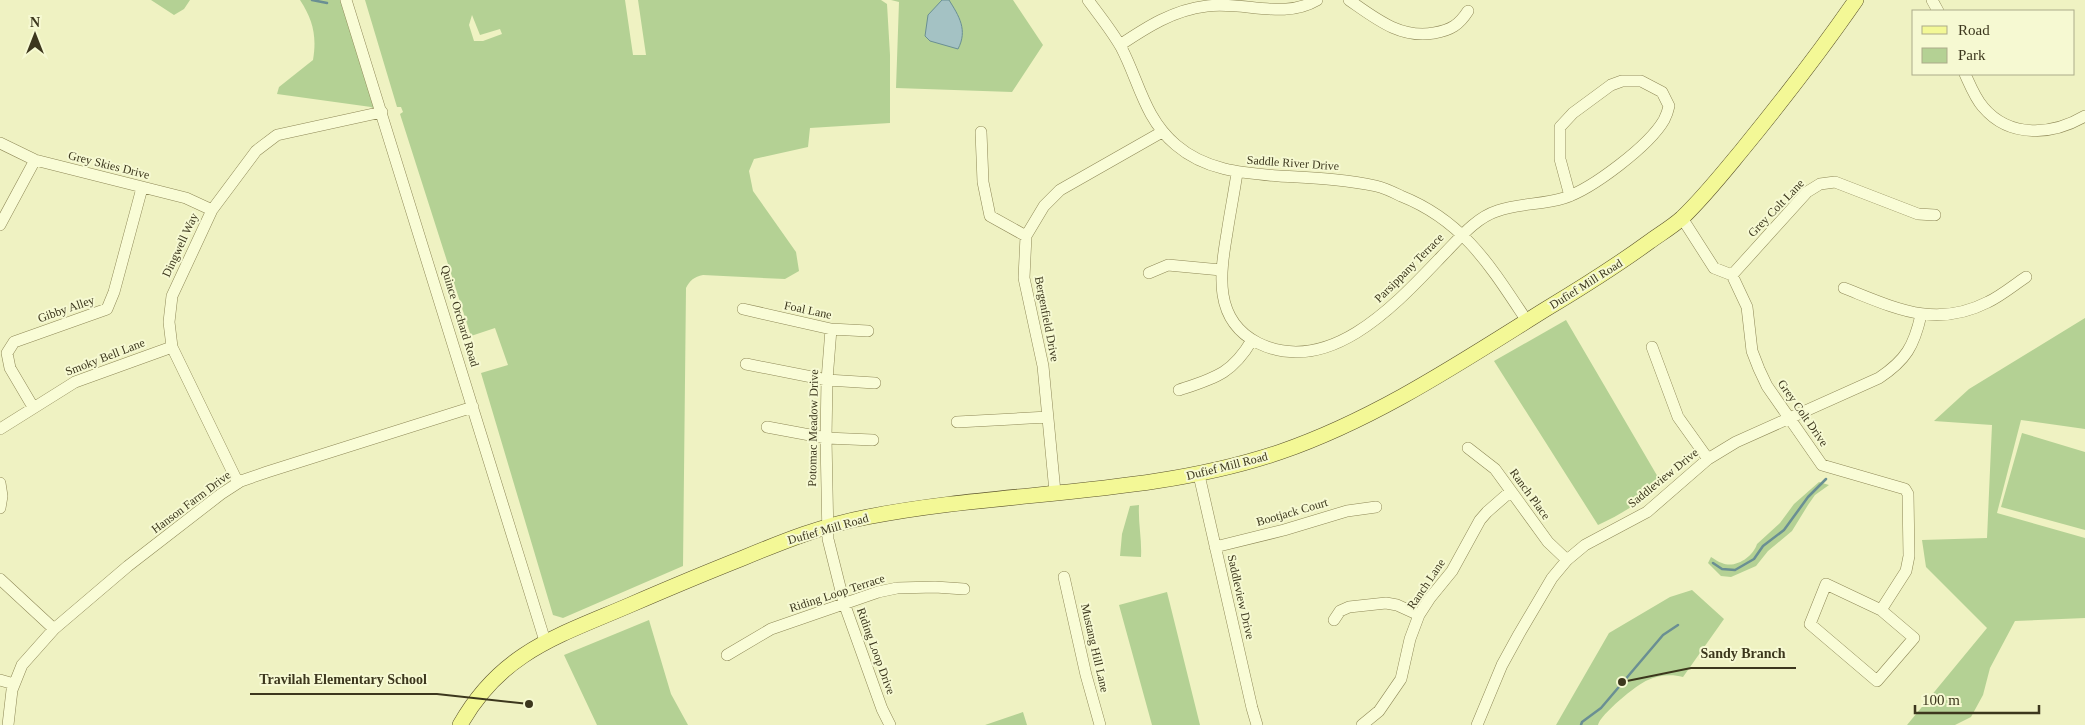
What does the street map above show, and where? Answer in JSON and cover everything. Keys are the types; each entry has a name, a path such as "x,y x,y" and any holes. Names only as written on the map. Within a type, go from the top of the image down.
{"main road":[{"name":"Dufief Mill Road","path":"460,725 480,694 505,668 528,651 546,641 701,574 782,542 826,527 905,510 1199,475 1283,451 1345,426 1404,396 1619,264 1682,218 1717,180 1796,83 1856,0"}],"street":[{"name":"Quince Orchard Road","path":"346,0 546,641"},
{"name":"Saddle River Drive","path":"1088,0 1120,45 1131,68 1144,104 1162,132 1177,146 1199,160 1237,173 1348,181 1379,186 1422,204 1443,217 1463,234 1487,261 1527,322"},
{"path":"1120,45 1156,22 1208,3 1285,11 1308,5 1317,0"},
{"path":"1349,0 1383,24 1410,34 1446,31 1460,23 1468,11"},
{"path":"1965,75 1975,97 1984,108 2004,123 2017,128 2046,131 2060,128 2085,116"},
{"name":"Parsippany Terrace","path":"1237,173 1221,270 1221,287 1226,307 1235,324 1252,340 1274,350 1300,353 1325,347 1351,335 1394,306 1463,234 1474,224 1495,211 1519,205 1562,199 1570,196 1608,175 1654,133 1664,120 1669,106 1662,92 1641,80 1622,80 1573,113 1560,127 1560,159 1570,196"},
{"name":"Dingwell Way","path":"238,483 172,347 169,322 172,296 212,210 256,151 277,135 382,112"},
{"path":"981,132 983,182 990,216 1026,236"},
{"name":"Bergenfield Drive","path":"1055,492 1043,366 1024,278 1026,236 1044,206 1060,190 1162,132"},
{"name":"Grey Skies Drive","path":"0,143 35,160 186,198 212,210"},
{"path":"2,218 35,160"},
{"name":"Grey Colt Lane","path":"1732,276 1807,192 1820,184 1835,182 1918,214 1935,215"},
{"name":"Gibby Alley","path":"33,407 10,368 7,353 14,342 107,309 114,292 142,188"},
{"path":"1682,218 1714,268 1732,276"},
{"path":"1149,273 1168,266 1221,270"},
{"name":"Grey Colt Drive","path":"1732,276 1748,307 1752,351 1767,386 1822,465 1905,488 1908,494 1909,556 1906,571 1881,610"},
{"path":"1844,288 1903,311 1921,315 1945,316 1970,310 1989,302 2026,277"},
{"name":"Foal Lane","path":"743,309 831,329 868,331"},
{"name":"Saddleview Drive","path":"1477,725 1502,665 1552,578 1567,560 1585,545 1646,512 1708,459 1736,442 1879,378 1896,367 1910,349 1916,337 1921,315"},
{"name":"Potomac Meadow Drive","path":"826,527 826,380 831,329"},
{"path":"1179,390 1208,381 1233,366 1242,357 1252,340"},
{"name":"Smoky Bell Lane","path":"0,429 75,382 172,347"},
{"path":"1652,347 1678,417 1708,459"},
{"path":"746,364 826,380 875,383"},
{"name":"Hanson Farm Drive","path":"8,725 14,684 22,665 54,629 128,566 221,494 238,483 267,472 473,406"},
{"path":"957,422 1048,416"},
{"path":"767,426 826,438 873,440"},
{"name":"Ranch Place","path":"1468,448 1495,469 1548,542 1567,560"},
{"name":"Saddleview Drive","path":"1199,475 1257,725"},
{"path":"0,483 2,496 0,508"},
{"name":"Ranch Lane","path":"1362,725 1380,711 1401,679 1410,638 1419,615 1452,571 1480,520 1511,491"},
{"name":"Bootjack Court","path":"1215,547 1284,530 1347,511 1376,507"},
{"name":"Riding Loop Drive","path":"826,527 844,603 890,725"},
{"name":"Mustang Hill Lane","path":"1064,577 1086,676 1100,725"},
{"path":"0,579 54,629"},
{"path":"1826,584 1881,610 1914,638 1877,681 1810,624 1826,584"},
{"name":"Riding Loop Terrace","path":"727,655 771,629 844,603 896,588 935,587 964,590"},
{"path":"1334,620 1340,611 1349,607 1386,603 1396,604 1419,615"},
{"path":"0,680 14,684"}],"green space":[{"path":"151,0 190,0 184,9 174,15"},
{"path":"300,0 346,0 383,115 371,107 277,94 279,87 313,60 313,28"},
{"path":"365,0 625,0 633,55 646,55 638,0 881,0 887,4 890,55 890,123 810,128 808,147 754,159 749,171 753,191 796,252 799,271 785,279 703,275 693,279 686,288 683,566 563,618 553,615 481,373 508,365 495,328 471,336 400,114 403,112 401,107 397,107","holes":["472,15 480,35 500,29 502,34 483,41 474,41 469,25"]},
{"path":"891,0 1013,0 1043,45 1012,92 896,88 899,2"},
{"path":"2085,318 2085,429 2021,420 1997,513 2085,538 2085,618 2015,621 1990,668 1983,695 1971,717 1955,725 1907,725 1987,628 1926,567 1922,540 1987,538 1992,425 1934,421 1969,389"},
{"path":"1566,320 1662,484 1631,507 1598,525 1494,361"},
{"path":"2022,433 2085,452 2085,530 2001,507"},
{"path":"1819,482 1829,485 1815,495 1792,531 1768,551 1756,566 1731,577 1721,576 1708,563 1711,557 1727,564 1743,561 1752,553 1757,544 1780,523 1794,504"},
{"path":"1139,505 1141,557 1120,556 1122,534 1130,506"},
{"path":"1692,590 1724,619 1683,677 1661,676 1643,683 1612,707 1598,725 1556,725 1609,633 1670,597"},
{"path":"1167,592 1200,725 1152,725 1119,605"},
{"path":"649,620 671,694 688,725 597,725 564,655"},
{"path":"1023,712 1027,725 985,725"}],"water":[{"path":"942,0 949,0 961,23 962,36 958,49 930,41 925,36 928,15"}],"waterway":[{"path":"312,0 327,3"},
{"path":"1713,563 1722,569 1735,570 1754,559 1763,546 1784,530 1808,497 1826,479"},
{"path":"1581,725 1582,722 1601,708 1663,635 1678,625"}],"place":[{"name":"Sandy Branch","path":"1622,682"},
{"name":"Travilah Elementary School","path":"529,704"}]}
